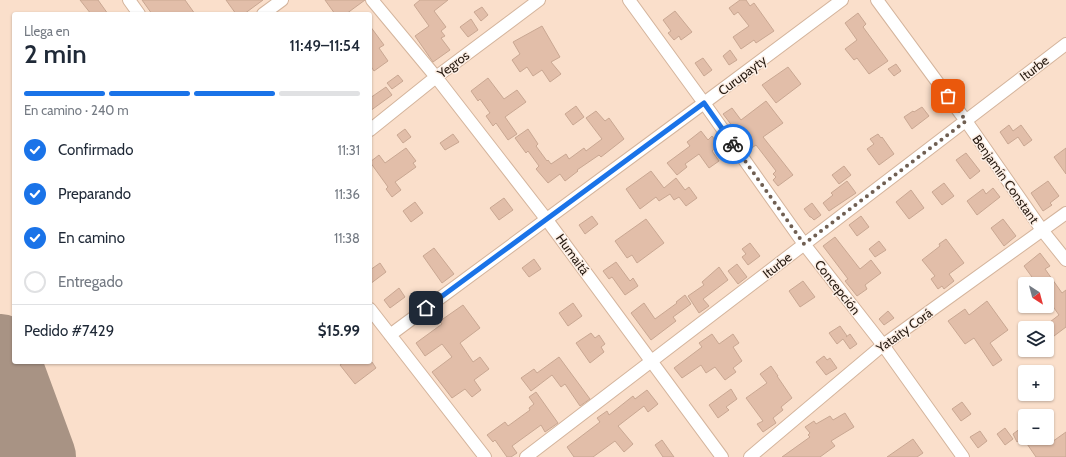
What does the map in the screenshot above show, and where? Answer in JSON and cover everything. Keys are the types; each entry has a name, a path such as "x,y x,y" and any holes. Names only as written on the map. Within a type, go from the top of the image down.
{"street":[{"path":"129,0 138,12"},
{"path":"266,12 282,0"},
{"name":"Humaitá","path":"372,0 436,77 547,220 722,457"},
{"name":"Yegros","path":"372,128 436,77 539,0"},
{"name":"Concepción","path":"629,0 804,244 883,345 963,457"},
{"name":"Curupayty","path":"390,335 842,0"},
{"name":"Benjamín Constant","path":"878,0 966,121 1042,230 1066,260"},
{"name":"Iturbe","path":"526,457 1066,44"},
{"name":"Yataity Corá","path":"750,457 883,345 1066,213"},
{"path":"372,312 485,457"}],"building":[{"path":"80,0 98,0 107,12 89,12"},
{"path":"142,0 185,0 194,12 151,12"},
{"path":"226,0 263,0 247,12 235,12"},
{"path":"325,0 365,0 349,12 334,12"},
{"path":"420,0 448,0 434,11 446,27 441,31 445,36 441,38 450,50 433,62 415,36 429,26 414,5"},
{"path":"740,0 746,0 750,6 754,3 774,31 756,43 754,40 741,49 733,37 749,26 738,12 734,15 729,8"},
{"path":"482,7 488,15 481,21 474,12"},
{"path":"675,11 692,32 681,40 679,36 674,40 668,33 671,31 663,20"},
{"path":"858,13 866,24 863,27 888,61 869,74 857,58 854,60 845,49 857,40 845,23"},
{"path":"471,19 478,30 468,37 460,27"},
{"path":"542,26 560,57 551,62 561,74 550,82 542,70 533,76 527,67 520,72 512,60 520,54 513,42"},
{"path":"372,29 384,45 379,48 388,61 374,71 372,68"},
{"path":"730,50 737,60 729,65 723,56"},
{"path":"703,58 712,70 704,76 695,63"},
{"path":"896,64 901,71 894,76 888,69"},
{"path":"788,67 801,84 776,103 762,85"},
{"path":"398,75 403,81 392,89 387,83"},
{"path":"488,78 504,99 517,90 526,102 505,117 517,134 508,140 496,123 493,126 486,116 490,113 480,99 478,101 471,91"},
{"path":"386,87 392,95 372,110 372,97"},
{"path":"766,101 783,123 763,137 793,175 778,186 773,180 776,177 773,174 776,171 756,145 750,149 723,114 732,108 741,120"},
{"path":"576,106 584,117 573,125 565,114"},
{"path":"922,107 929,116 912,129 904,117"},
{"path":"596,111 605,121 609,118 624,139 601,157 599,155 577,170 578,171 565,181 560,174 548,183 536,169 539,166 528,151 526,153 515,138 528,129 538,144 536,146 551,164 566,154 569,159 584,148 586,151 602,139 586,118"},
{"path":"1009,125 1013,131 1021,125 1032,140 1024,146 1018,137 1008,144 1000,132"},
{"path":"405,129 411,137 403,143 397,135"},
{"path":"701,131 708,140 712,136 719,145 712,151 719,161 709,168 699,154 685,164 687,167 677,175 667,163 690,146 687,142"},
{"path":"453,134 459,142 445,150 440,143"},
{"path":"878,134 881,138 882,137 894,154 879,165 867,149 874,144 870,139"},
{"path":"406,148 416,161 413,163 416,167 395,182 401,190 392,197 386,189 388,187 372,165 372,160 379,155 385,163"},
{"path":"1066,148 1066,174 1054,157"},
{"path":"966,153 980,171 970,179 956,160"},
{"path":"844,166 851,175 839,184 832,175"},
{"path":"651,171 664,188 676,178 685,190 689,187 697,198 686,206 679,197 674,200 670,194 659,201 656,197 640,209 626,189"},
{"path":"847,181 856,193 829,211 823,203 833,195 831,193"},
{"path":"1048,181 1059,196 1050,203 1052,205 1043,211 1031,193"},
{"path":"944,183 954,196 942,205 932,192"},
{"path":"993,188 1000,197 977,215 967,201 983,189 986,194"},
{"path":"911,190 924,208 909,219 896,202"},
{"path":"504,198 513,210 499,220 490,208"},
{"path":"415,202 423,213 411,222 403,211"},
{"path":"812,203 821,215 814,220 804,209"},
{"path":"592,216 598,224 585,234 579,225"},
{"path":"861,216 869,227 857,236 849,225"},
{"path":"646,219 664,243 637,263 632,255 627,258 615,241"},
{"path":"1003,219 1016,236 1004,246 991,228"},
{"path":"835,237 860,269 871,260 881,273 865,285 867,289 857,296 845,281 848,279 823,246"},
{"path":"946,239 964,263 949,274 954,281 944,289 942,286 938,289 931,279 935,276 922,260 940,246 939,244"},
{"path":"879,241 886,250 875,257 869,249"},
{"path":"750,243 760,256 748,265 742,257 746,254 742,249"},
{"path":"434,248 454,274 442,283 423,256"},
{"path":"1040,253 1050,266 1045,269 1051,277 1032,277 1024,266"},
{"path":"534,259 541,269 529,277 522,268"},
{"path":"616,262 630,281 633,278 638,286 625,295 612,277 609,279 603,271"},
{"path":"380,263 386,272 372,282 372,269"},
{"path":"737,264 747,277 738,284 728,271"},
{"path":"719,267 728,280 703,299 709,306 699,313 688,296 704,285 702,282"},
{"path":"803,281 815,297 800,307 789,291"},
{"path":"1054,282 1062,293 1066,290 1066,327 1054,336 1054,321 1051,321 1059,315 1054,308"},
{"path":"399,288 405,297 390,308 384,300"},
{"path":"685,295 691,304 673,317 676,321 651,340 631,313 644,303 655,319 677,303 676,302"},
{"path":"987,301 1008,330 990,343 1002,360 993,366 974,338 965,344 948,321 965,309 969,315"},
{"path":"573,303 582,316 568,326 559,313"},
{"path":"463,305 480,328 460,343 473,362 480,357 489,369 474,380 481,390 472,397 465,389 452,398 432,372 452,357 442,344 425,356 416,343 442,324 440,321"},
{"path":"888,311 894,318 884,325 879,319"},
{"path":"840,326 847,336 846,337 850,334 857,344 850,349 843,339 837,344 829,333"},
{"path":"591,333 595,338 599,335 605,344 601,347 604,352 590,363 576,343"},
{"path":"712,334 719,344 733,334 739,343 733,347 742,361 733,368 736,372 725,380 715,367 706,373 701,365 682,378 674,368 702,347 699,343"},
{"path":"824,356 827,360 830,358 837,368 826,375 816,362"},
{"path":"559,357 590,399 580,406 565,384 561,387 552,375 531,391 521,378 534,369 537,373"},
{"path":"372,362 376,368 355,384 340,365 372,364"},
{"path":"771,366 792,398 781,407 783,410 773,418 776,423 763,432 757,424 763,421 746,398 767,383 760,374"},
{"path":"731,389 737,399 726,407 729,410 718,418 709,405"},
{"path":"647,390 658,404 648,412 644,406 618,426 633,444 624,452 615,441 593,457 574,457 567,447 600,422 597,418 607,411 609,415 633,396 635,399"},
{"path":"536,392 558,423 545,432 541,425 512,446 517,453 511,457 507,457 495,440 493,442 487,435 505,422 508,426 530,410 529,408 534,404 529,397"},
{"path":"962,402 971,414 961,421 952,409"},
{"path":"845,413 854,427 831,441 835,446 820,457 782,457 810,437 808,435 810,433 805,427 814,421 816,424 830,416 833,420"},
{"path":"1005,428 1013,439 1005,445 997,434"},
{"path":"1018,430 1017,442 1013,434"},
{"path":"980,431 987,441 978,448 970,437"},
{"path":"1066,432 1066,457 1036,457 1028,445 1054,445 1054,440"},
{"path":"913,439 923,453 917,457 887,457"},
{"path":"662,440 674,457 663,457 655,445"}],"runway":[{"path":"0,351 39,457"}],"way so far":[{"path":"733,144 804,244 966,121 948,96"}],"route":[{"path":"426,308 704,103 733,144"}]}
